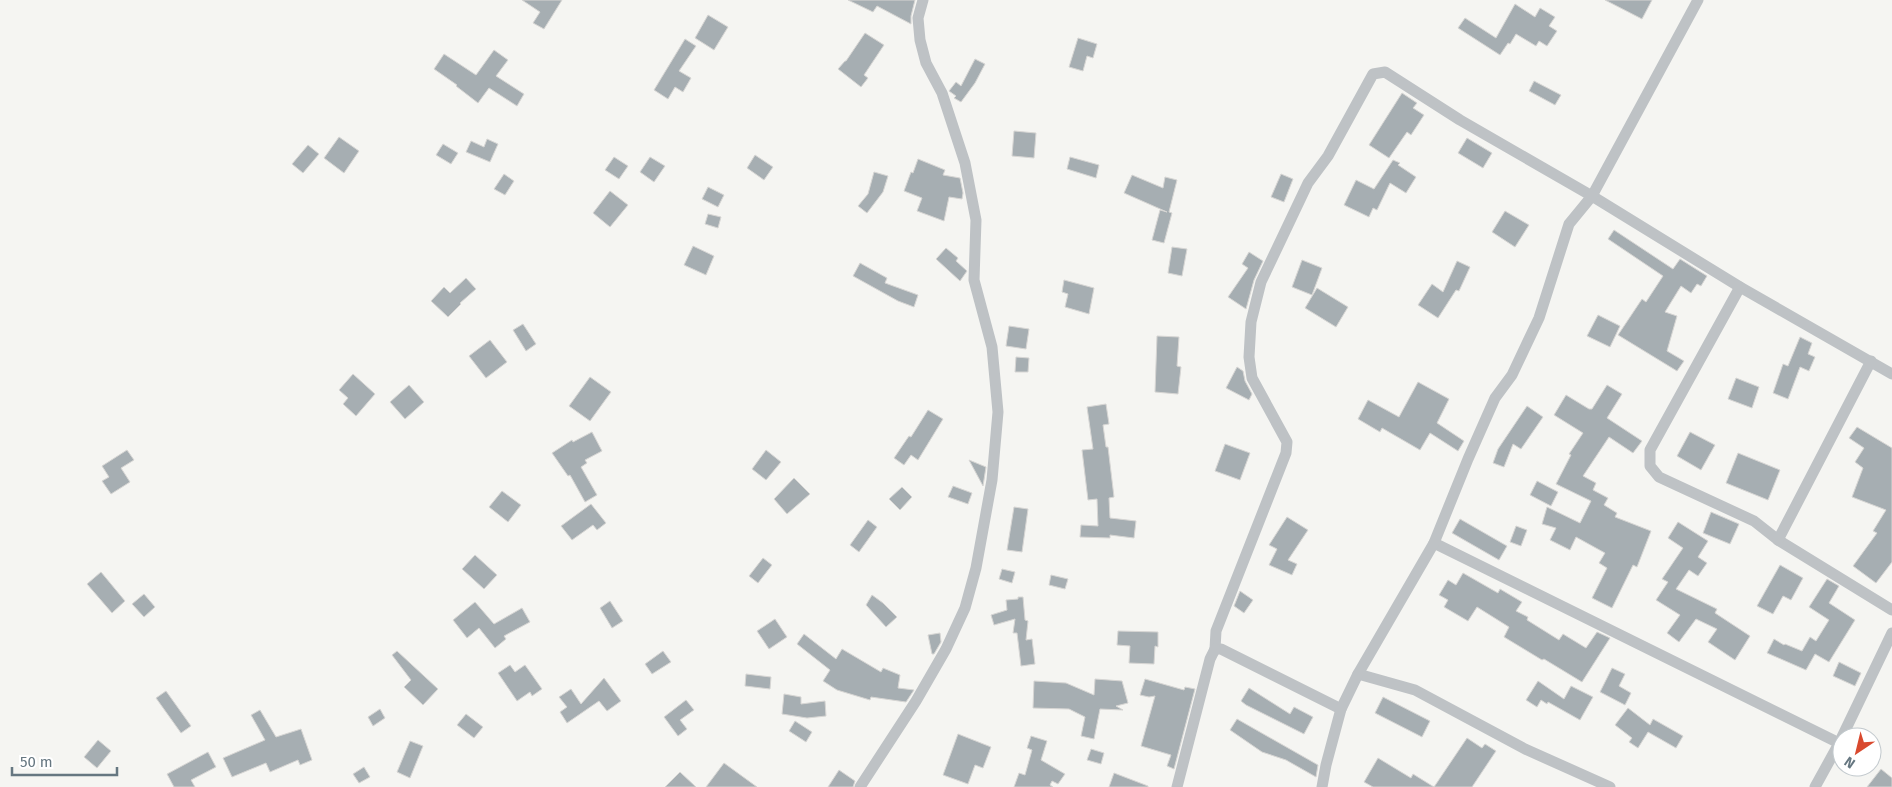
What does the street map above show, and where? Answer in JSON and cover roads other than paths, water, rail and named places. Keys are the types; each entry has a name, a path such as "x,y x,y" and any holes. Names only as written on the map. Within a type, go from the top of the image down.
{"street":[{"path":"860,787 916,701 946,649 965,608 976,568 992,480 998,412 992,347 974,280 976,220 965,163 942,93 926,63 920,40 918,18 923,0"},
{"path":"1322,787 1341,709 1358,674 1434,542 1495,398 1512,375 1539,318 1569,224 1592,196 1698,0"},
{"path":"1177,787 1214,649 1216,631 1286,454 1287,442 1252,378 1249,357 1251,322 1261,282 1308,183 1328,156 1373,74 1385,72 1460,120 1592,196 1740,287 1892,374"},
{"path":"1740,287 1650,450 1650,466 1659,477 1754,521 1778,540 1892,610"},
{"path":"1778,540 1871,361"},
{"path":"1434,542 1832,735"},
{"path":"1847,727 1892,633"},
{"path":"1214,649 1221,649 1341,709"},
{"path":"1358,674 1415,690 1525,749 1610,787"},
{"path":"1815,787 1832,756"}]}
